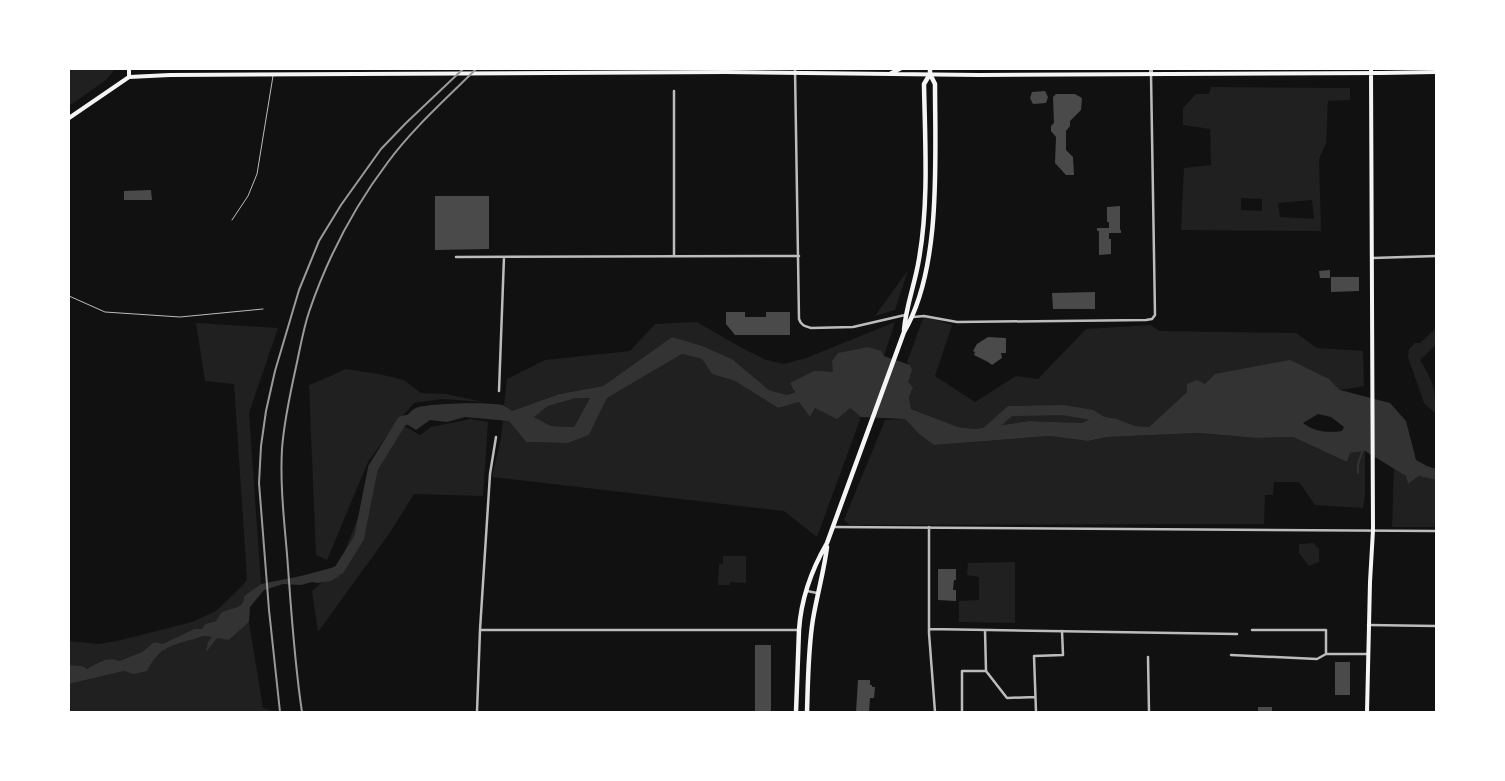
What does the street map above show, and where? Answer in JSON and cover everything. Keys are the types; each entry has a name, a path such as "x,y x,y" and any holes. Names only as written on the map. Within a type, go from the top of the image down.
{"main road":[{"path":"129,69 129,77"},
{"path":"889,74 900,69"},
{"path":"1367,712 1368,625 1373,530 1371,71"},
{"path":"69,118 129,77 170,75 726,72 794,74 930,72 1151,74 1436,72"},
{"path":"796,712 800,618 807,591 816,562 827,543 842,505 901,342 904,332 905,315 918,268 925,183 924,84 930,72"},
{"path":"904,332 913,317 922,288 928,261 933,214 935,84 930,72"},
{"path":"807,712 808,662 813,620 825,564 827,543"}],"street":[{"path":"795,69 800,324 811,328 853,327 905,315"},
{"path":"913,317 924,316 957,322 1152,319 1155,315 1151,69"},
{"path":"674,91 674,256"},
{"path":"456,257 799,256"},
{"path":"1373,258 1436,256"},
{"path":"499,391 504,257"},
{"path":"477,712 480,630 491,467 496,437"},
{"path":"833,527 1436,531"},
{"path":"929,527 929,629 935,712"},
{"path":"807,591 819,593"},
{"path":"1368,625 1436,626"},
{"path":"929,629 1237,634"},
{"path":"480,630 799,630"},
{"path":"985,630 986,671 1007,698 1035,697"},
{"path":"1252,630 1326,630 1326,654"},
{"path":"1036,712 1034,656 1063,655 1062,632"},
{"path":"1231,655 1317,659 1326,654 1368,654"},
{"path":"1148,657 1149,712"},
{"path":"962,712 962,671 986,671"}],"lane":[{"path":"232,220 248,196 257,174 273,75"},
{"path":"69,296 105,312 114,313 180,317 263,309"}],"shaded area":[{"path":"69,69 115,69 106,80 69,106"},
{"path":"1211,87 1350,88 1350,100 1328,101 1326,143 1319,159 1321,231 1181,230 1184,168 1211,165 1210,129 1183,125 1183,108 1196,94 1209,94","holes":["1241,198 1262,199 1262,211 1241,210","1312,200 1314,219 1280,217 1278,203"]},
{"path":"908,270 895,310 875,316"},
{"path":"924,316 952,325 935,376 975,402 1016,376 1038,379 1086,329 1151,325 1159,331 1296,333 1317,348 1363,351 1364,386 1340,390 1329,379 1205,384 1197,381 1188,384 1187,392 1149,427 1135,426 1117,419 1092,418 1082,423 1029,421 975,429 958,427 911,409 909,398 913,387 908,382 910,365 907,362"},
{"path":"697,322 766,360 784,364 806,358 895,322 884,356 834,372 787,395 769,390 732,359 672,337 603,386 559,394 512,411 504,405 507,379 545,360 630,351 655,324"},
{"path":"196,323 278,328 249,413 261,584 244,596 242,604 224,611 216,621 205,624 202,629 194,629 163,645 154,642 142,652 119,661 102,660 86,669 82,666 69,665 69,641 98,644 192,622 216,611 247,579 234,384 205,381"},
{"path":"1436,328 1436,345 1420,360 1433,386 1436,414 1424,403 1408,357 1409,349 1415,343 1420,343"},
{"path":"672,337 702,346 732,359 769,390 787,395 795,392 790,383 814,371 833,372 832,361 838,353 868,347 881,351 884,356 910,365 912,370 908,382 913,387 909,398 911,409 958,427 975,429 1029,421 1082,423 1092,418 1092,415 1117,419 1135,426 1149,427 1187,392 1187,384 1197,380 1205,384 1215,374 1290,360 1329,379 1340,390 1390,403 1406,421 1416,460 1436,469 1436,480 1419,476 1408,484 1406,476 1365,451 1350,453 1347,462 1293,437 1256,438 1199,433 1107,437 1088,441 1049,436 934,445 919,434 905,419 861,417 850,408 837,419 815,408 810,417 799,402 778,408 735,381 712,374 702,359 682,354 607,398 589,435 568,443 526,442 509,421 465,417 447,422 430,420 416,430 402,421 414,409 423,406 445,404 502,405 512,411 559,394 603,386","holes":["576,398 590,398 574,427 551,426 534,417 548,406","1318,414 1331,417 1344,427 1342,431 1321,431 1303,423"]},
{"path":"682,354 702,359 712,374 735,381 778,408 799,402 810,417 815,408 850,408 861,417 817,537 784,511 492,477 503,420 509,421 526,442 568,443 589,435 607,398"},
{"path":"345,369 404,380 421,393 446,394 484,402 442,399 414,403 394,426 368,462 327,560 316,555 309,385"},
{"path":"576,398 590,398 574,427 551,426 533,417 548,406"},
{"path":"471,419 488,422 483,496 414,494 389,534 318,632 312,591 338,568 377,470 404,426 420,435 431,427"},
{"path":"905,419 919,434 934,445 1049,436 1088,441 1107,437 1199,433 1256,438 1293,437 1347,462 1350,453 1365,451 1365,496 1363,508 1315,505 1299,482 1274,482 1273,495 1265,495 1264,524 850,525 844,520 885,420"},
{"path":"1394,468 1406,476 1408,484 1419,476 1436,480 1436,527 1392,527"},
{"path":"1313,543 1319,549 1319,562 1309,566 1299,553 1299,544"},
{"path":"723,556 746,556 746,583 730,582 730,585 718,585 719,564 723,564"},
{"path":"1015,562 1015,623 959,622 959,601 979,600 979,577 967,575 968,563"},
{"path":"335,567 339,576 331,581 312,582 301,585 283,584 264,590 250,607 249,622 229,640 217,638 206,652 208,642 212,637 201,637 176,644 164,650 155,658 147,671 133,674 124,671 69,684 69,665 82,666 87,669 110,659 119,661 142,652 154,642 163,644 194,629 202,629 205,624 216,621 224,611 242,604 244,596 261,584"},
{"path":"249,622 263,708 274,712 69,712 69,684 124,671 133,674 167,648 180,642 204,635 229,640"}],"building":[{"path":"1045,91 1048,97 1046,103 1033,104 1030,98 1032,92"},
{"path":"1056,94 1075,94 1082,98 1081,110 1070,121 1070,126 1066,131 1066,150 1073,157 1074,175 1066,175 1055,163 1056,137 1051,131 1051,126 1054,123 1053,97"},
{"path":"151,190 152,200 124,200 124,191"},
{"path":"435,196 489,196 489,249 435,250"},
{"path":"1120,206 1121,233 1109,233 1111,254 1099,255 1099,231 1097,231 1097,228 1109,228 1107,207"},
{"path":"1330,270 1330,278 1320,278 1319,271"},
{"path":"1331,277 1359,277 1359,291 1331,292"},
{"path":"1095,292 1095,309 1053,309 1052,293"},
{"path":"726,312 745,312 745,317 766,317 766,312 790,312 790,335 735,335 726,324"},
{"path":"988,337 1006,338 1006,353 1001,353 1002,358 992,365 974,355 975,352 973,351 977,344"},
{"path":"938,569 956,569 956,580 954,580 953,590 956,590 956,601 938,600"},
{"path":"755,645 771,645 771,712 755,712"},
{"path":"1335,662 1350,662 1350,695 1335,695"},
{"path":"858,680 870,680 870,685 875,687 874,698 870,698 869,712 856,712"},
{"path":"1258,707 1272,707 1272,712 1258,712"}],"waterway":[{"path":"983,435 1010,411 1063,410 1092,415 1104,423"},
{"path":"325,576 339,570 359,538 373,468 402,421 415,418"},
{"path":"1358,473 1358,464 1362,452"}],"railway":[{"path":"280,712 269,610 259,483 261,446 266,411 275,371 299,290 319,241 341,205 381,149 463,69"},
{"path":"302,712 293,633 283,501 282,462 286,418 305,326 316,292 333,253 364,197 408,137 476,69"}]}
